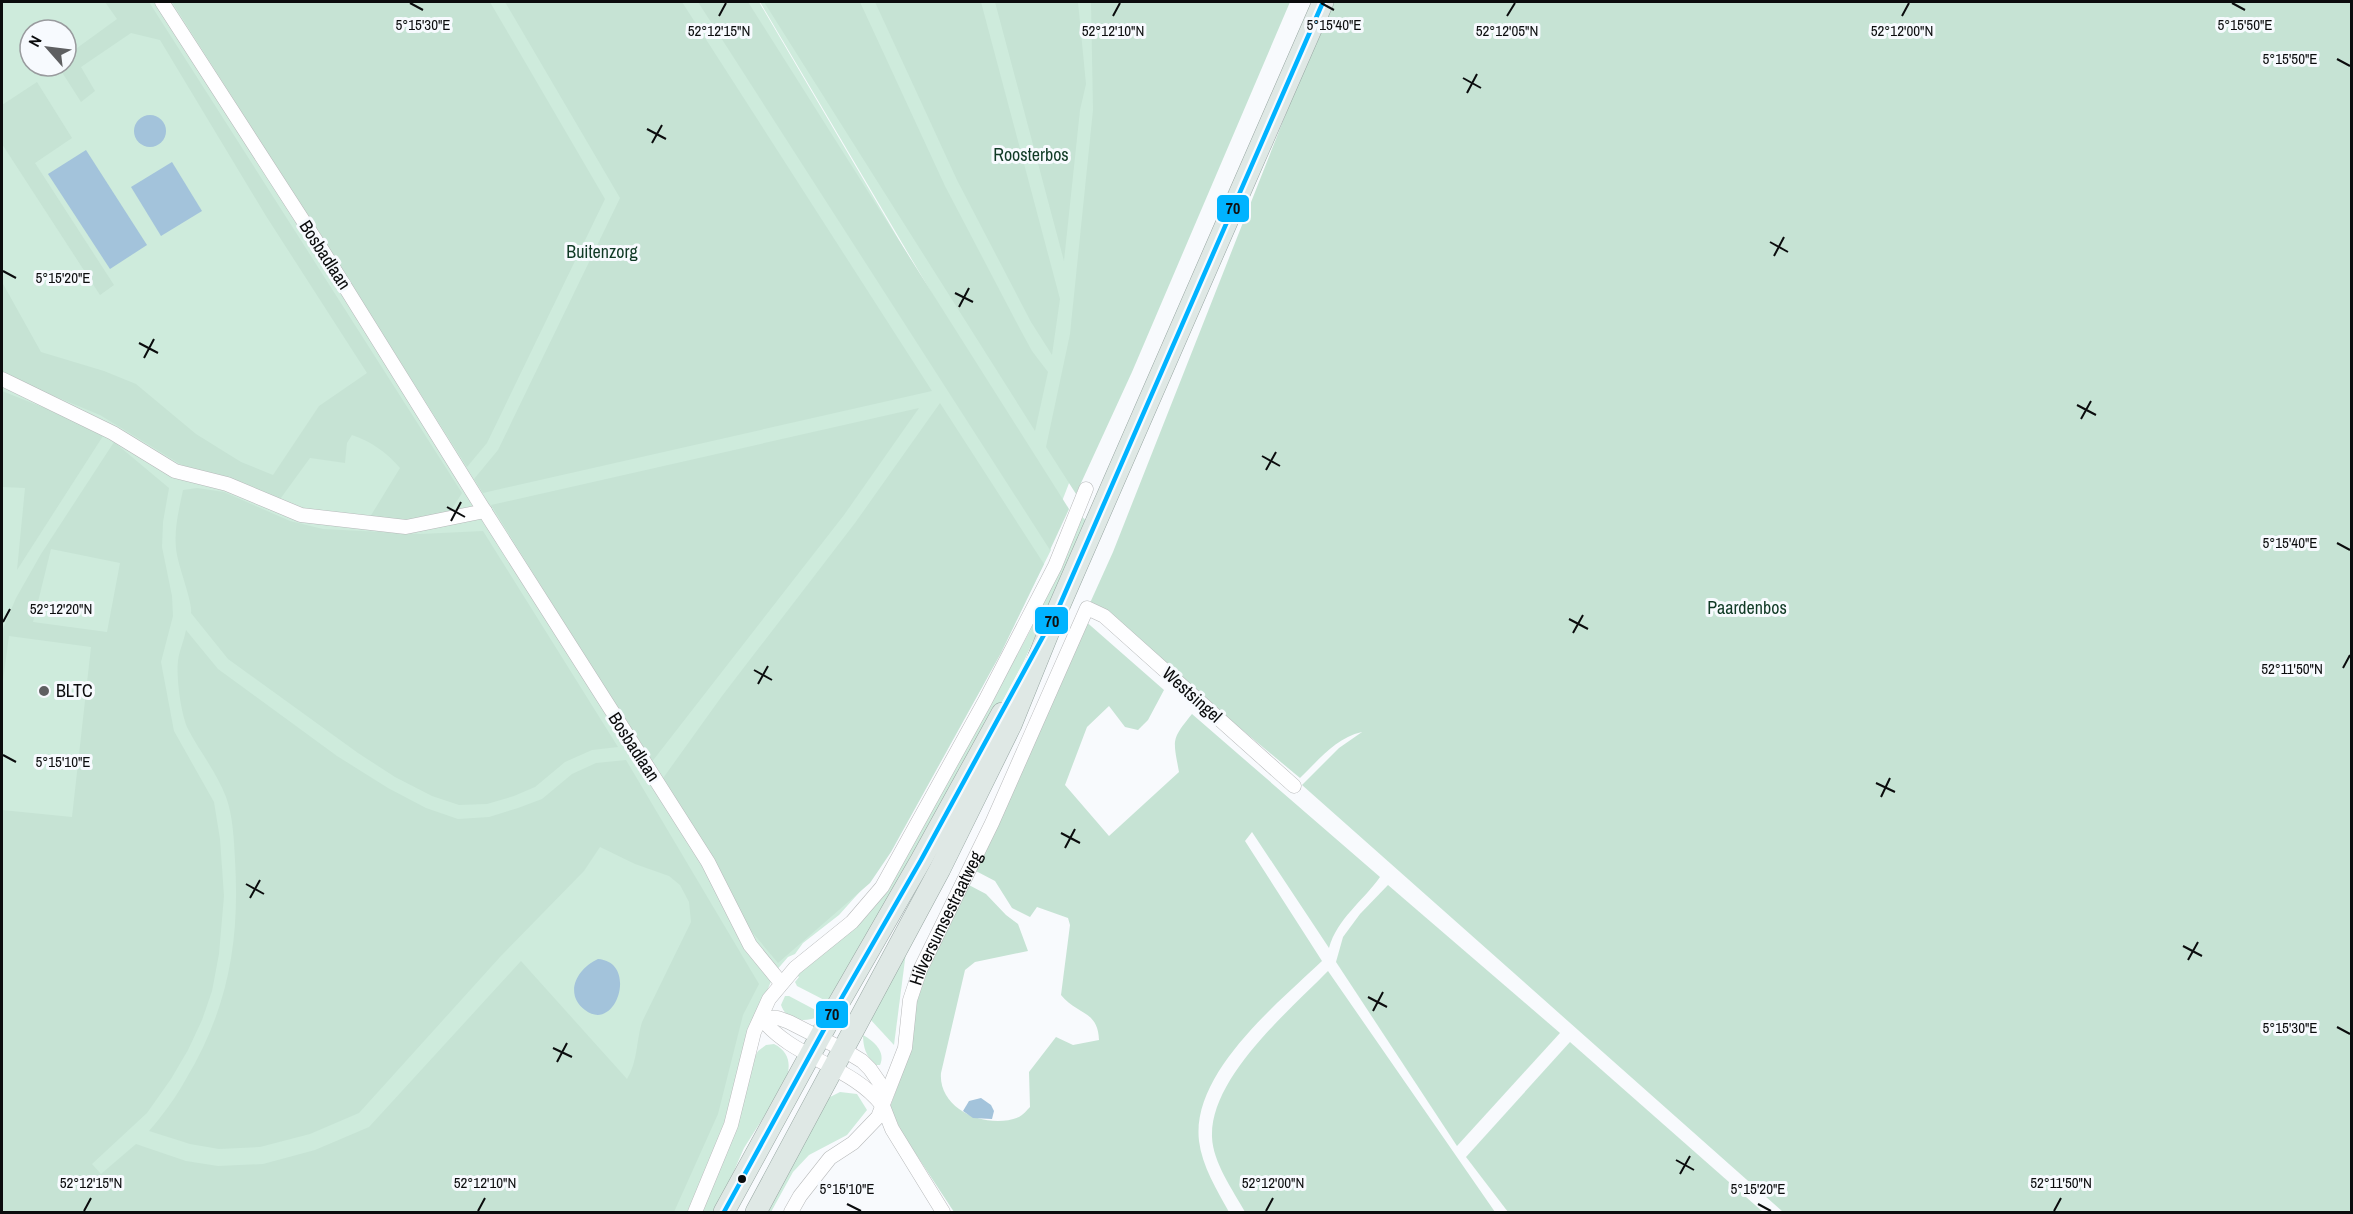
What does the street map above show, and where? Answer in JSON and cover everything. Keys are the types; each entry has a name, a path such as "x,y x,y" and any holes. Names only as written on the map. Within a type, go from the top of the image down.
{"main road":[{"name":"Hilversumsestraatweg","path":"756,1212 940,869 1011,725 1058,609 1323,2"},
{"name":"Hilversumsestraatweg","path":"724,1212 1058,609"}],"street":[{"name":"Bosbadlaan","path":"162,2 336,272 708,862 750,945 781,983"},
{"path":"2,380 113,433 175,471 227,484 301,515 406,527 485,511"},
{"path":"695,1212 731,1125 754,1032 769,999 795,968 852,922 882,887 985,701 1055,566 1086,489"},
{"name":"Westsingel","path":"1088,608 1104,616 1294,786"},
{"name":"Hilversumsestraatweg","path":"791,1212 800,1196 830,1158 860,1136 878,1117 905,1048 910,1000 920,970 997,813 1088,608"},
{"path":"761,1018 778,1018 820,1037 862,1061 870,1069 879,1082 883,1106 896,1138 943,1212"},
{"path":"761,1018 778,1037 809,1057 869,1089 883,1106"}],"green space":[{"name":"Buitenzorg","path":"2,2 759,2 1059,512 1047,543 1051,550 982,687 865,886 839,915 803,943 795,954 788,957 775,972 748,1036 733,1103 689,1212 2,1212"},
{"path":"105,2 149,2 462,493 450,512 407,520 370,517 400,468 378,448 352,435 347,443 345,463 310,458 278,502 180,464 100,415 3,375 2,282 41,352 104,371 136,384 196,434 241,462 273,475 319,406 367,373 266,216 160,40 131,33 81,67 95,91 81,102 66,78 78,78 78,47 117,19"},
{"path":"172,2 490,2 605,199 487,443 467,467"},
{"name":"Buitenzorg","path":"505,2 682,2 932,391 483,493 474,479 498,450 620,198"},
{"path":"698,2 748,2 1069,509 1050,550"},
{"name":"Roosterbos","path":"760,2 1256,2 1059,509"},
{"path":"764,2 860,2 945,186 1032,351 1048,372 1035,431"},
{"path":"875,2 981,2 1060,299 1052,355 1031,322 957,180"},
{"path":"995,2 1078,2 1086,84 1080,110 1064,261"},
{"path":"1091,2 1290,2 1132,372 1076,494 1046,447 1070,334 1093,110"},
{"name":"Paardenbos","path":"1330,2 2351,2 2351,1212 1783,1212 1302,785 1339,748 1362,732 1336,744 1300,778 1090,603 1113,552"},
{"path":"37,82 72,138 35,163 114,285 100,295 2,144 2,105"},
{"path":"2,391 80,422 103,436 17,570 25,488 2,487"},
{"path":"940,403 1044,564 1001,653 891,852 870,883 778,963 742,920 661,781 722,696 855,523"},
{"path":"919,408 844,515 651,763 491,505"},
{"path":"114,442 169,488 163,522 162,547 172,596 173,616 161,662 174,731 214,802 220,839 224,896 219,954 212,991 202,1020 171,1079 147,1113 92,1164 101,1174 136,1144 186,1161 218,1166 263,1164 315,1150 369,1127 521,961 627,1079 633,1065 642,1022 691,922 689,902 680,885 669,876 635,864 600,847 584,871 500,957 359,1113 310,1134 260,1147 219,1149 190,1144 149,1131 182,1086 212,1027 228,974 235,919 234,844 228,804 218,779 185,723 181,705 178,685 179,653 186,630 218,669 337,756 388,788 426,808 458,819 489,817 518,808 542,799 572,774 596,763 626,760 759,984 743,1015 718,1114 674,1212 2,1212 2,810 72,817 91,647 9,636 2,688 2,631 16,598 41,554","holes":["51,549 120,563 107,632 33,622"]},
{"path":"197,488 224,492 290,521 323,529 420,534 483,531 618,747 592,750 565,762 535,787 487,804 459,805 432,796 395,777 228,659 191,613 190,600 177,555 176,534 183,490"},
{"path":"1082,517 1087,521 1024,661 971,760 832,1004 797,986 795,982 799,977 796,974 901,865 1030,631"},
{"path":"1083,619 1164,690 1148,720 1138,730 1125,727 1109,706 1087,727 1065,785 1109,836 1179,772 1175,740 1180,729 1192,714 1380,877 1344,919 1329,948 1252,832 1245,841 1322,961 1241,1041 1223,1065 1209,1090 1200,1115 1199,1141 1207,1169 1229,1212 954,1212 902,1133 890,1107 911,1050 917,996 925,971 967,884 986,894 1018,924 1028,951 975,962 965,970 941,1073 942,1086 956,1107 980,1119 993,1121 1019,1117 1030,1107 1029,1072 1056,1037 1073,1045 1099,1040 1098,1030 1091,1018 1061,995 1070,925 1068,918 1037,907 1030,917 1012,908 995,881 974,870"},
{"path":"1388,885 1560,1033 1457,1146 1336,962 1343,937 1360,914"},
{"path":"906,952 894,1045 870,1019"},
{"path":"1328,971 1495,1212 1245,1212 1216,1157 1212,1137 1215,1114 1224,1091 1255,1046"},
{"path":"785,996 823,1014 805,1020 793,1018 784,1011 781,1005"},
{"path":"863,1035 871,1040 880,1051 880,1065 875,1065 867,1055"},
{"path":"1570,1042 1763,1212 1508,1212 1466,1157"},
{"path":"774,1044 787,1057 789,1067 784,1085 744,1148 716,1212 702,1212 734,1131 752,1062 758,1051 766,1045"},
{"path":"840,1092 857,1094 867,1110 847,1135 809,1155 793,1172 771,1212 755,1212 820,1102"}],"water":[{"path":"150,115 161,120 166,131 161,142 150,147 139,142 134,131 139,120"},
{"path":"86,150 147,245 110,269 48,174"},
{"path":"172,162 202,211 161,236 131,187"},
{"path":"598,959 610,963 618,972 620,983 614,1005 606,1013 596,1015 585,1010 578,1003 574,989 584,968"},
{"path":"981,1098 991,1105 994,1111 992,1119 973,1118 963,1111 969,1101"}],"transit line":[{"name":"70","path":"724,1212 1058,609 1323,2"}],"place":[{"name":"BLTC","path":"44,691"}]}
